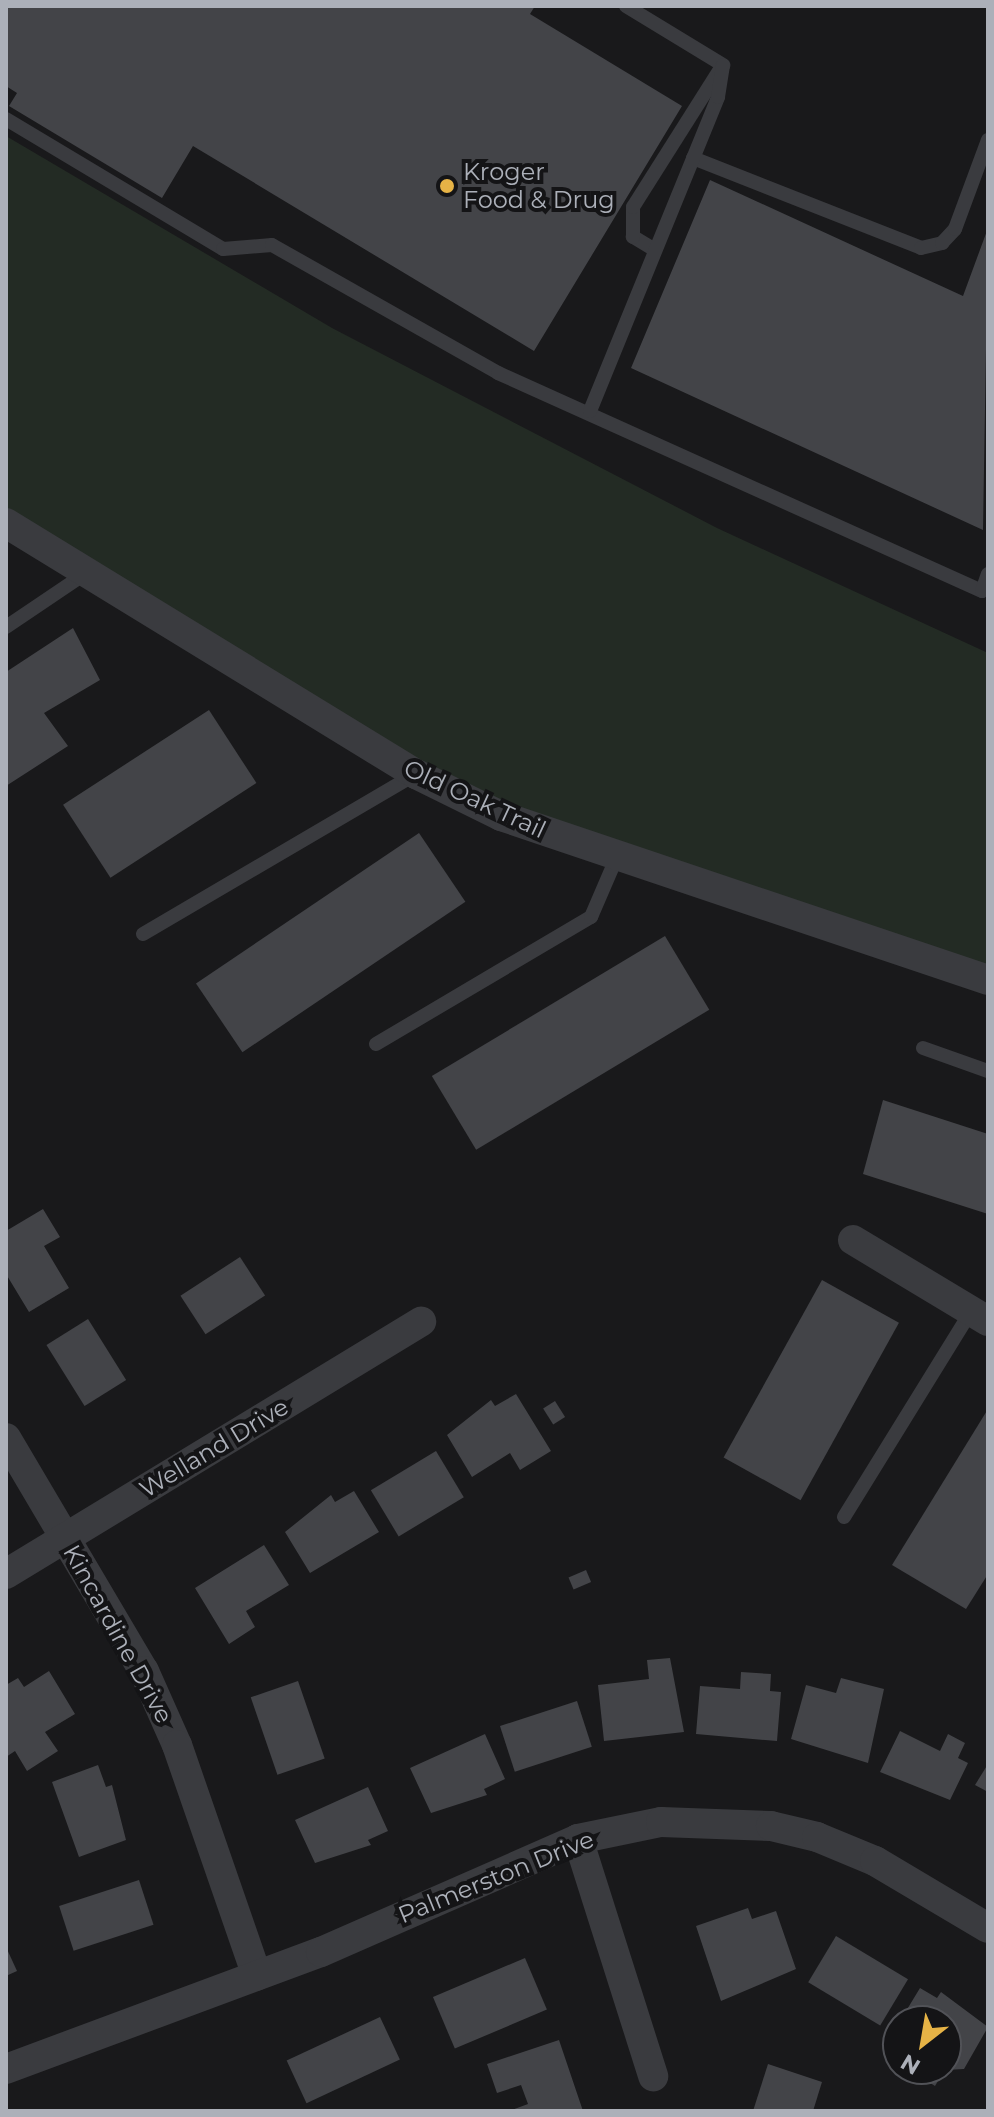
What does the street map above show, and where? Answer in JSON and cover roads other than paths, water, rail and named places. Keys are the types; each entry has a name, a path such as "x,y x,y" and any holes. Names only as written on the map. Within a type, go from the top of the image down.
{"street":[{"name":"Old Oak Trail","path":"6,523 416,774 616,859 988,980"},
{"path":"853,1240 980,1316"},
{"name":"Welland Drive","path":"6,1574 421,1322"},
{"name":"Kincardine Drive","path":"6,1438 66,1538 177,1745 257,1976"},
{"name":"Palmerston Drive","path":"6,2069 257,1976 578,1839 661,1822 771,1826 875,1861 988,1928"},
{"path":"578,1839 653,2076"}],"lane":[{"path":"626,6 723,65"},
{"path":"590,411 693,158 723,65"},
{"path":"655,250 633,237 633,207 723,65"},
{"path":"6,119 223,249 272,245 498,373 590,411 982,591 988,574"},
{"path":"693,158 921,248 942,243 955,229 988,140"},
{"path":"6,627 86,573"},
{"path":"143,934 416,774"},
{"path":"376,1044 591,917 616,859"},
{"path":"923,1048 988,1071"},
{"path":"844,1517 980,1316"}],"place":[{"name":"Kroger Food & Drug","path":"447,186"}]}
